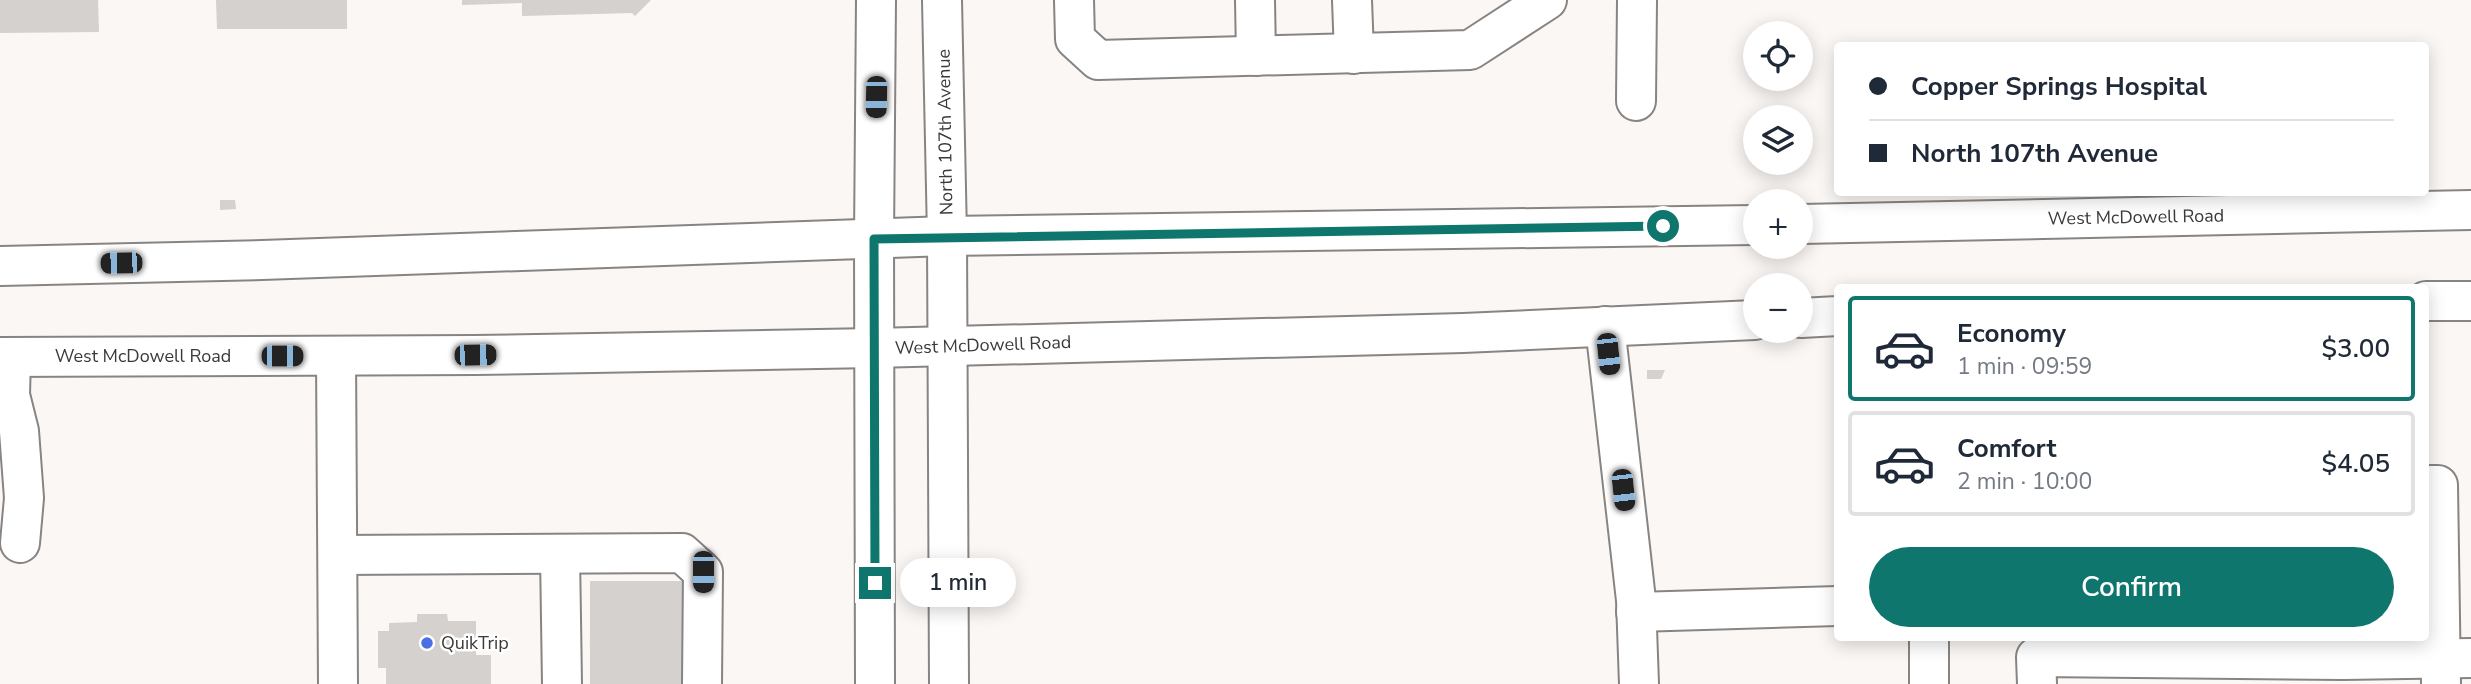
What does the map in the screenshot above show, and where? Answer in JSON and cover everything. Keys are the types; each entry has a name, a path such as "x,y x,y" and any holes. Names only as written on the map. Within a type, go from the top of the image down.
{"main road":[{"path":"875,684 876,0"},
{"name":"North 107th Avenue","path":"943,0 949,684"},
{"path":"1074,0 1075,39 1098,60 1470,50 1503,14 1547,0"},
{"path":"1255,0 1256,56"},
{"path":"1352,0 1353,54"},
{"path":"1636,101 1637,0"},
{"name":"West McDowell Road","path":"1813,224 2471,210"},
{"path":"0,266 262,260 947,236 1743,225"},
{"path":"2429,301 2471,301"},
{"path":"1813,317 1834,316"},
{"name":"West McDowell Road","path":"5,357 874,348 1463,333 1743,320"},
{"path":"1605,326 1636,612 1639,684"},
{"path":"336,355 338,684"},
{"path":"5,357 10,395 19,431 24,499 20,543"},
{"path":"2036,684 2036,657 2343,660 2451,667 2438,485 2429,485"},
{"path":"338,555 682,553 703,572 693,628 702,684 687,684"},
{"path":"561,554 575,628 562,684"},
{"path":"1636,612 1834,606"},
{"path":"1929,641 1929,684"}],"building":[{"path":"0,0 98,0 99,32 0,33"},
{"path":"216,0 347,0 347,29 217,29"},
{"path":"462,0 651,0 635,16 632,13 522,16 522,3 462,5"},
{"path":"220,200 235,200 236,209 220,210"},
{"path":"1647,370 1665,370 1661,379 1647,379"},
{"path":"590,581 684,581 684,684 590,684"},
{"name":"QuikTrip","path":"417,614 447,614 448,621 476,621 476,655 491,655 491,684 386,684 386,668 378,668 378,631 389,631 389,623 417,622"}],"tunnel":[{"path":"590,628 684,629"}],"place":[{"name":"QuikTrip","path":"427,643"}],"route":[{"path":"875,583 874,239 1663,226"}]}
